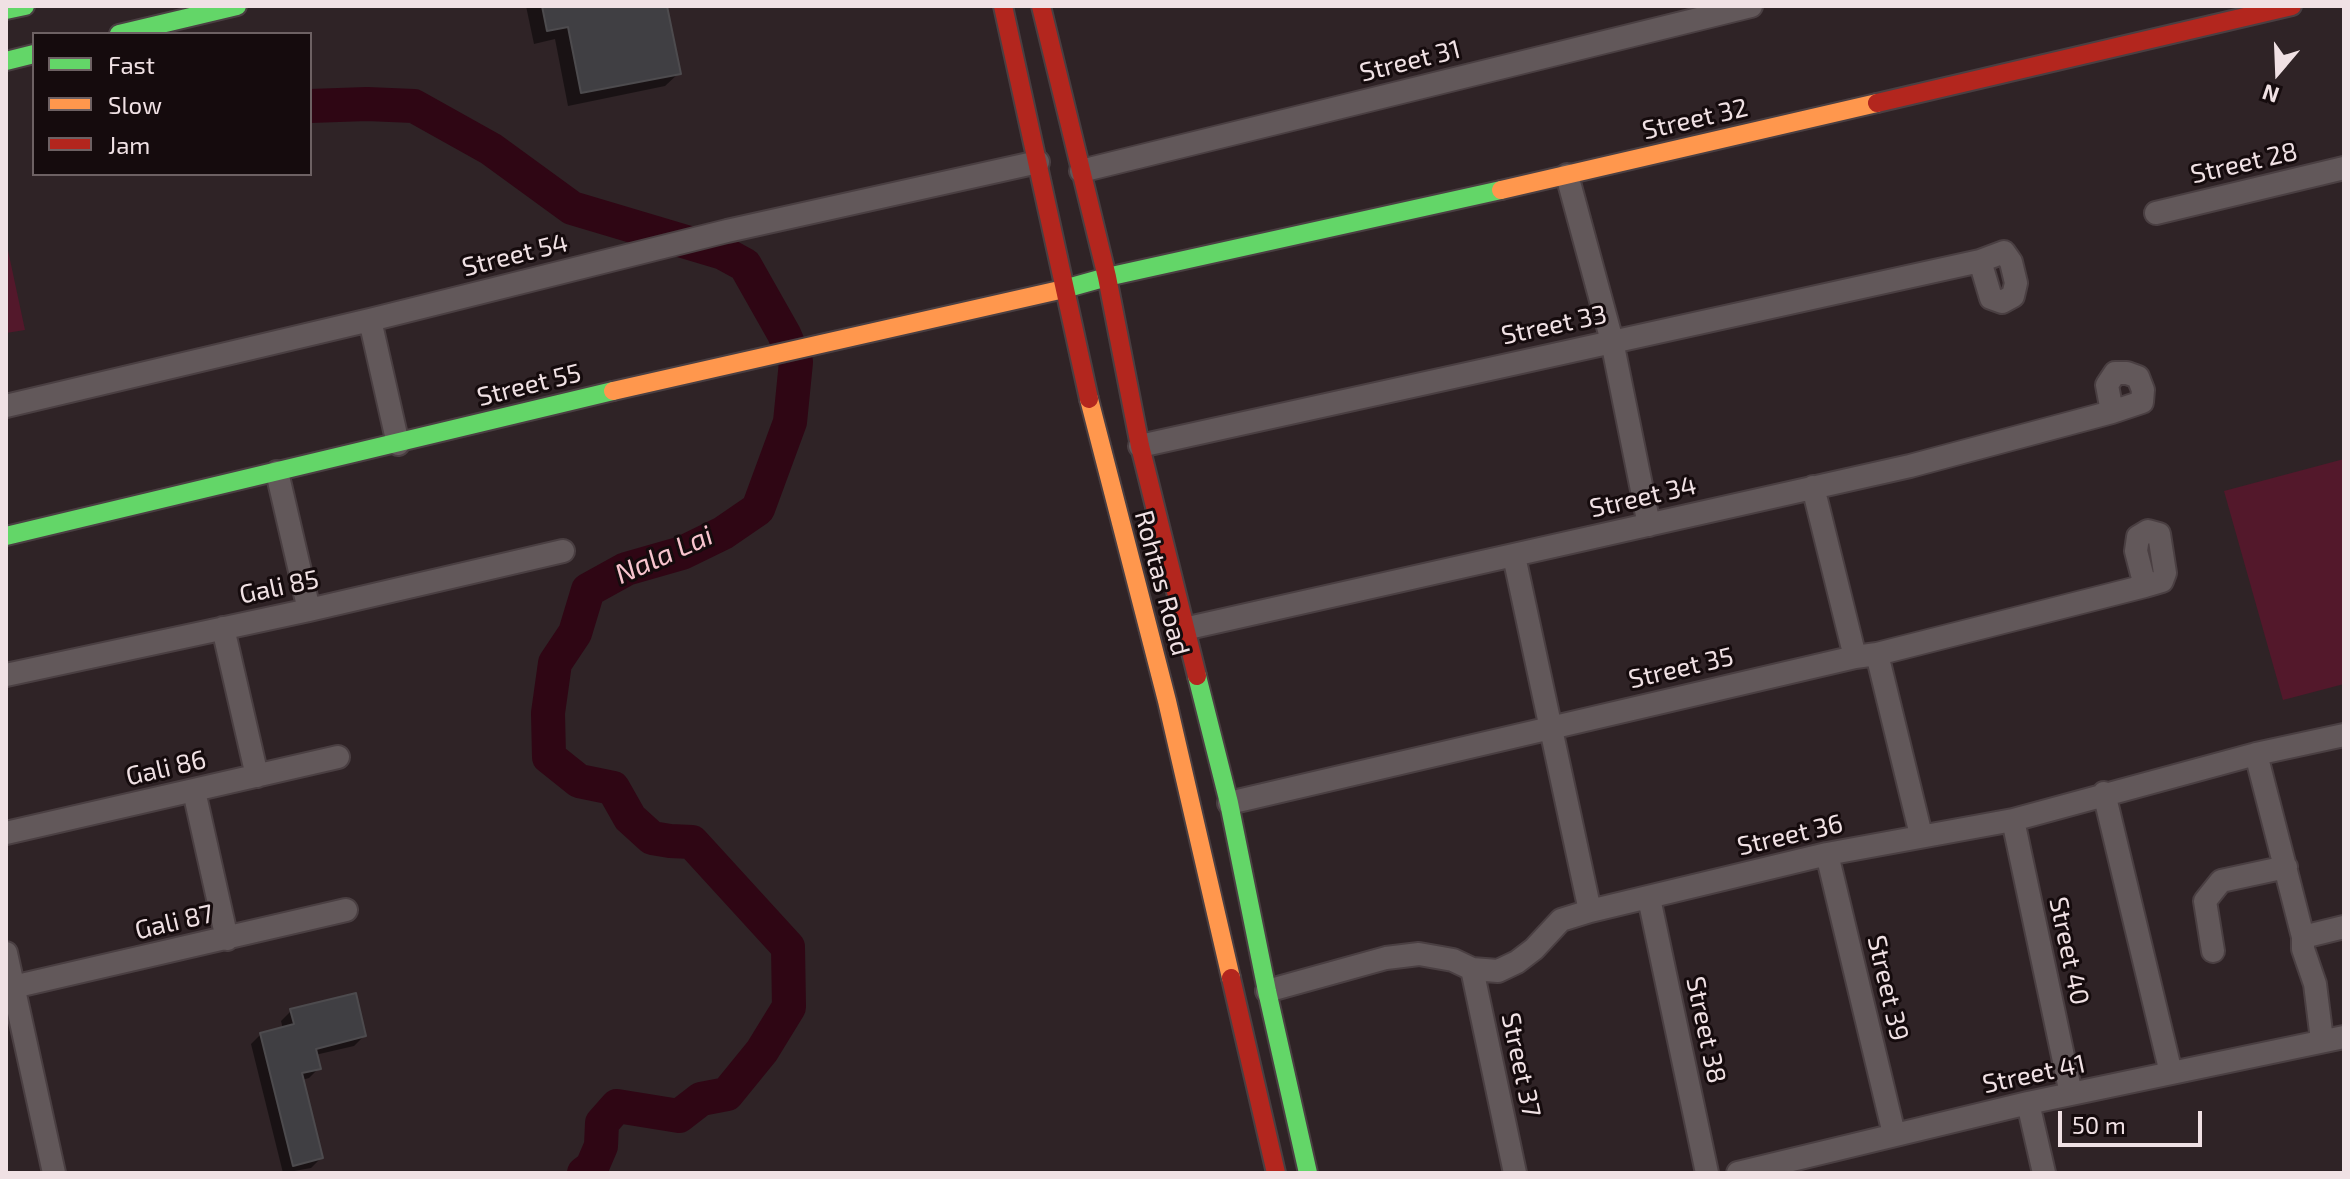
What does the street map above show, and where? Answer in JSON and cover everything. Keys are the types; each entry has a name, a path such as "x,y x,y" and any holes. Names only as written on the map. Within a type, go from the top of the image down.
{"main road":[{"path":"6,10 25,6"},
{"path":"128,32 237,6"},
{"name":"Rohtas Road","path":"1003,6 1033,53 1081,171 1107,277 1140,446 1229,803 1308,1173"},
{"name":"Rohtas Road","path":"1041,6 1033,53 1038,162 1099,446 1167,701 1276,1173"},
{"name":"Street 32","path":"1064,289 2292,6"},
{"path":"6,61 32,54"},
{"name":"Street 55","path":"6,536 596,395 1064,289"}],"street":[{"name":"Street 31","path":"1081,171 1751,6"},
{"name":"Street 54","path":"6,406 727,231 1038,162"},
{"name":"Street 28","path":"2156,213 2344,168"},
{"path":"1567,175 1612,341 1649,525"},
{"name":"Street 33","path":"1140,446 1980,261"},
{"path":"370,320 398,444"},
{"name":"Street 34","path":"1184,629 1910,466 2112,412"},
{"path":"277,472 309,610"},
{"path":"1813,487 1921,835"},
{"name":"Gali 85","path":"6,675 563,551"},
{"path":"1514,556 1590,911"},
{"name":"Street 35","path":"1229,803 1866,655 2145,586"},
{"path":"223,628 257,776"},
{"name":"Street 36","path":"1267,991 1386,958 1419,954 1453,960 1472,969 1498,971 1534,949 1561,920 1590,911 1827,854 2013,820 2104,793 2344,735"},
{"path":"2256,754 2303,937 2303,949 2333,1038"},
{"name":"Gali 86","path":"6,833 338,757"},
{"path":"194,791 227,939"},
{"path":"2104,793 2171,1073"},
{"name":"Street 40","path":"2013,820 2071,1094"},
{"name":"Street 39","path":"1827,854 1894,1134"},
{"path":"2213,951 2205,901 2221,881 2286,867"},
{"name":"Street 38","path":"1649,898 1707,1173"},
{"name":"Gali 87","path":"13,987 346,910"},
{"path":"2303,937 2344,927"},
{"path":"6,953 13,987 15,1039 54,1173"},
{"name":"Street 37","path":"1472,969 1515,1173"},
{"name":"Street 41","path":"1738,1173 2028,1103 2333,1038"},
{"path":"2028,1103 2044,1173"}],"shaded area":[{"path":"6,241 25,330 6,333"},
{"path":"2344,459 2344,684 2283,700 2224,491"}],"building":[{"path":"542,6 667,6 681,74 581,93 568,27 547,31"},
{"path":"356,993 366,1036 316,1049 321,1069 302,1073 323,1158 293,1166 260,1033 294,1024 290,1009"}],"waterway":[{"name":"Nala Lai","path":"312,106 414,106 491,149 572,208 723,253 745,265 784,334 796,362 790,422 758,509 723,533 682,553 626,569 588,590 575,633 555,663 548,713 549,757 579,781 613,788 630,818 652,838 692,842 788,947 789,1007 762,1051 727,1094 701,1099 679,1116 617,1106 602,1123 601,1146 592,1167 584,1173"}],"traffic: fast":[{"path":"6,10 25,6"},
{"path":"127,32 237,6"},
{"path":"6,61 32,54"},
{"path":"1064,289 1501,190"},
{"path":"6,536 613,391"},
{"path":"1197,676 1229,803 1308,1173"}],"traffic: slow":[{"path":"1501,190 1877,103"},
{"path":"613,391 1064,289"},
{"path":"1089,399 1167,701 1231,978"}],"traffic: jam":[{"path":"1003,6 1089,399"},
{"path":"1041,6 1107,277 1140,446 1197,676"},
{"path":"1877,103 2292,6"},
{"path":"1231,978 1276,1173"}]}
